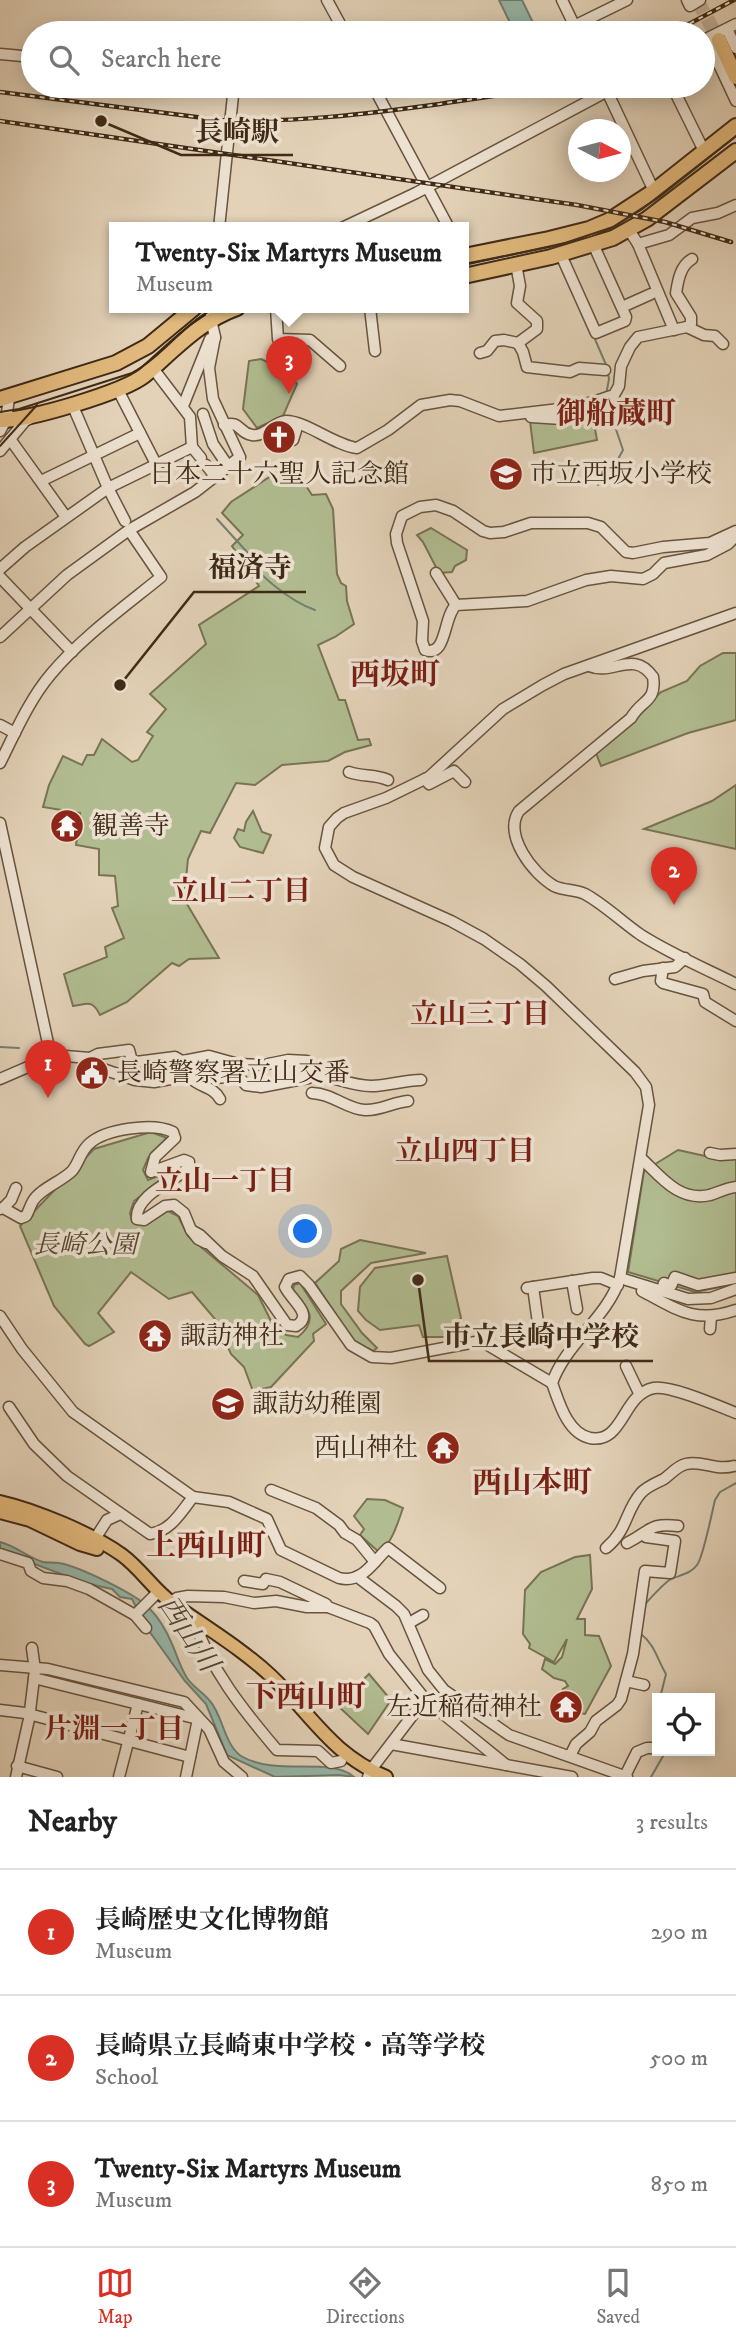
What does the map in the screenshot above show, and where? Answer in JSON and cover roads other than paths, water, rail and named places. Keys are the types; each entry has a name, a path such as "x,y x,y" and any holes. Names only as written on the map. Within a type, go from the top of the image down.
{"highway":[{"path":"718,35 736,77"},
{"path":"469,254 589,229 625,211 654,191 736,126"},
{"path":"469,276 594,246 629,230 736,151"},
{"path":"5,398 116,363 148,346 188,313"},
{"path":"2,424 72,404 143,377 211,314"}],"main road":[{"path":"0,1502 34,1512 120,1554 138,1569 153,1597 242,1652 268,1674 330,1741 368,1775"},
{"path":"0,1512 30,1520 80,1544 93,1543"},
{"path":"153,1597 171,1602 265,1680 341,1761 368,1775 386,1777"}],"street":[{"path":"327,0 338,21"},
{"path":"562,0 572,21"},
{"path":"590,21 627,0"},
{"path":"687,0 690,6 700,0"},
{"path":"718,35 736,48"},
{"path":"718,35 736,101"},
{"path":"0,54 21,56"},
{"path":"220,222 233,98"},
{"path":"379,98 446,222"},
{"path":"354,222 427,186 588,98"},
{"path":"611,98 654,191"},
{"path":"679,98 704,151"},
{"path":"638,244 668,234 692,218 718,213 736,205"},
{"path":"629,230 638,244 674,330"},
{"path":"561,255 596,333 625,321 626,317 594,246"},
{"path":"224,425 238,425 247,434 256,436 287,421 357,447 388,430 421,405 450,400 498,416 576,407 614,395 619,386 621,366 634,340 691,324 691,317 676,293 681,272 692,259"},
{"path":"480,353 488,351 495,341 518,343 537,329 537,321 517,303 520,286 516,264"},
{"path":"622,307 651,294"},
{"path":"276,313 278,339 310,340 340,366"},
{"path":"371,313 375,351"},
{"path":"0,637 67,575 127,526 195,492 240,457 213,399 209,368 215,337 211,314"},
{"path":"687,327 704,335 715,336 723,344"},
{"path":"183,406 210,339 215,337"},
{"path":"518,343 527,367 570,372 579,368 605,370"},
{"path":"152,367 190,416 191,447 215,476"},
{"path":"117,388 156,464"},
{"path":"2,424 5,398"},
{"path":"0,763 32,701 50,675 72,652 161,577 127,526 72,404"},
{"path":"525,413 527,416 562,419"},
{"path":"202,414 212,444 228,466"},
{"path":"0,451 31,417"},
{"path":"293,440 298,424"},
{"path":"41,481 140,433"},
{"path":"10,439 66,517"},
{"path":"0,569 25,547 108,488 191,447"},
{"path":"434,504 490,533 504,532 530,523 588,523 601,527 626,552 710,543 736,533 728,544 707,555 664,562 653,574 643,579 611,576 586,580 527,601 456,605 450,612 438,649 432,653 425,650 422,640 423,621 396,534 398,523 409,512 434,504"},
{"path":"436,573 456,605"},
{"path":"0,577 72,652"},
{"path":"552,1383 564,1361 613,1296 619,1282 641,1158 649,1105 648,1094 635,1072 614,1051 540,980 496,947 451,921 353,877 334,865 325,848 327,831 337,818 345,813 386,798 439,770 503,709 543,685 589,665 736,612"},
{"path":"589,665 602,669 626,663 641,666 653,677 652,694 649,701 636,709 631,718 519,811 515,818 517,845 535,869 552,885 583,892 643,936 736,984"},
{"path":"0,725 15,733"},
{"path":"425,779 429,784 454,771 464,782"},
{"path":"349,772 360,776 380,776 388,780"},
{"path":"0,824 51,1057"},
{"path":"615,979 643,971 675,967 685,958"},
{"path":"663,968 663,983 703,994 705,1002 736,1021"},
{"path":"0,1079 51,1057 90,1058 129,1049 132,1061 136,1062 164,1057 175,1057 183,1061 192,1078 216,1091 220,1098"},
{"path":"183,1061 199,1056 238,1064 264,1065 288,1060 307,1061 315,1074 368,1086 421,1080"},
{"path":"90,1058 100,1068 135,1080 153,1082 234,1076 246,1084 261,1087 309,1078 315,1074"},
{"path":"234,1076 238,1064"},
{"path":"312,1093 326,1094 367,1111 408,1101"},
{"path":"16,1188 11,1200 1,1208 23,1218 33,1201 69,1174 83,1150 102,1136 129,1129 171,1131 174,1138 155,1157 151,1172 184,1160 189,1166 142,1202 137,1209 137,1219 141,1221 165,1206 174,1205 184,1213 191,1230 258,1284 287,1325 296,1326 302,1322 303,1311 285,1287 289,1279 300,1276 351,1345 372,1357 391,1358 481,1341 552,1383 573,1428 584,1436 594,1438 604,1437 614,1430 639,1393 662,1388 736,1413"},
{"path":"710,1153 736,1154"},
{"path":"641,1158 679,1193 707,1195 736,1187"},
{"path":"661,1292 664,1283 671,1286 675,1277 698,1285 736,1278"},
{"path":"536,1333 540,1330 530,1288 601,1279 639,1284 688,1299 702,1299 736,1289"},
{"path":"572,1281 577,1309"},
{"path":"639,1284 642,1290 698,1317 711,1317 736,1310"},
{"path":"0,1315 22,1349 73,1412 193,1497 229,1502 267,1519 281,1550 340,1578 359,1578 388,1548 440,1588"},
{"path":"710,1329 711,1317"},
{"path":"626,1366 639,1393"},
{"path":"9,1407 34,1444 50,1460 74,1481 150,1534 169,1527 193,1497"},
{"path":"606,1548 625,1527 641,1492 677,1468 687,1463 722,1469 734,1465"},
{"path":"271,1490 316,1508 339,1525 345,1534 357,1540 375,1562"},
{"path":"93,1543 107,1520 120,1514"},
{"path":"627,1543 655,1525 678,1526"},
{"path":"570,1756 576,1744 590,1732 596,1721 621,1699 645,1570 670,1573 675,1541 646,1536"},
{"path":"0,1553 28,1563 32,1571 43,1578 67,1581 89,1589 135,1615 146,1628"},
{"path":"359,1578 397,1606 409,1623 428,1670 444,1690 509,1735 570,1756 605,1773 626,1777 637,1752 652,1748"},
{"path":"244,1581 263,1584 266,1579 280,1582 326,1604 328,1608"},
{"path":"171,1602 188,1596 217,1596 245,1602 276,1601 328,1608 374,1626 389,1654 423,1697 506,1765 517,1772 572,1777"},
{"path":"135,1615 153,1597"},
{"path":"409,1623 423,1615"},
{"path":"195,1624 227,1686 277,1750 318,1751 331,1763 341,1761"},
{"path":"32,1647 34,1673 29,1719 16,1772 57,1777"},
{"path":"0,1665 198,1719"},
{"path":"34,1673 48,1669 184,1702 209,1729 224,1762 242,1777"},
{"path":"368,1775 437,1681"},
{"path":"626,1681 644,1685"},
{"path":"120,1777 138,1704"},
{"path":"0,1710 190,1756"},
{"path":"186,1777 198,1719"},
{"path":"391,1744 506,1765"}],"waterway":[{"path":"594,337 607,367"},
{"path":"606,395 608,373"},
{"path":"598,485 608,466 616,463 623,450 607,403"},
{"path":"217,519 247,552 265,578 286,594 315,610"},
{"path":"0,1047 19,1048"},
{"path":"645,1605 668,1581 691,1571 697,1565 705,1545 715,1500 720,1492 736,1483"},
{"path":"641,1634 653,1648 666,1674 661,1693"},
{"path":"651,1777 663,1756"}],"tunnel":[{"path":"697,0 709,21"},
{"path":"715,33 719,40"}],"tram line":[{"path":"469,264 565,243 613,227 641,210 736,136"},
{"path":"0,412 19,409 132,373 207,313"},
{"path":"0,446 37,405"}],"railway":[{"path":"695,21 734,0"},
{"path":"0,92 21,95"},
{"path":"47,98 220,120 248,121 330,117 481,98"},
{"path":"0,121 577,205 665,222 731,242"},
{"path":"218,131 277,130"}],"place":[{"name":"長崎駅","path":"101,121"},
{"name":"Twenty-Six Martyrs Museum","path":"289,394"},
{"name":"日本二十六聖人記念館","path":"279,437"},
{"name":"市立西坂小学校","path":"506,474"},
{"name":"福済寺","path":"120,685"},
{"name":"観善寺","path":"67,826"},
{"name":"長崎県立長崎東中学校・高等学校","path":"674,905"},
{"name":"長崎警察署立山交番","path":"92,1073"},
{"name":"長崎歴史文化博物館","path":"48,1098"},
{"name":"市立長崎中学校","path":"418,1280"},
{"name":"諏訪神社","path":"155,1336"},
{"name":"諏訪幼稚園","path":"228,1404"},
{"name":"西山神社","path":"443,1448"},
{"name":"左近稲荷神社","path":"566,1707"}],"district":[{"name":"御船蔵町","path":"616,414"},
{"name":"西坂町","path":"395,675"},
{"name":"立山二丁目","path":"241,891"},
{"name":"立山三丁目","path":"480,1014"},
{"name":"立山四丁目","path":"465,1151"},
{"name":"立山一丁目","path":"225,1181"},
{"name":"西山本町","path":"532,1483"},
{"name":"上西山町","path":"206,1546"},
{"name":"下西山町","path":"306,1697"},
{"name":"片淵一丁目","path":"114,1729"}],"park label":[{"name":"長崎公園","path":"85,1245"}],"water label":[{"name":"西山川","path":"188,1634"}]}
